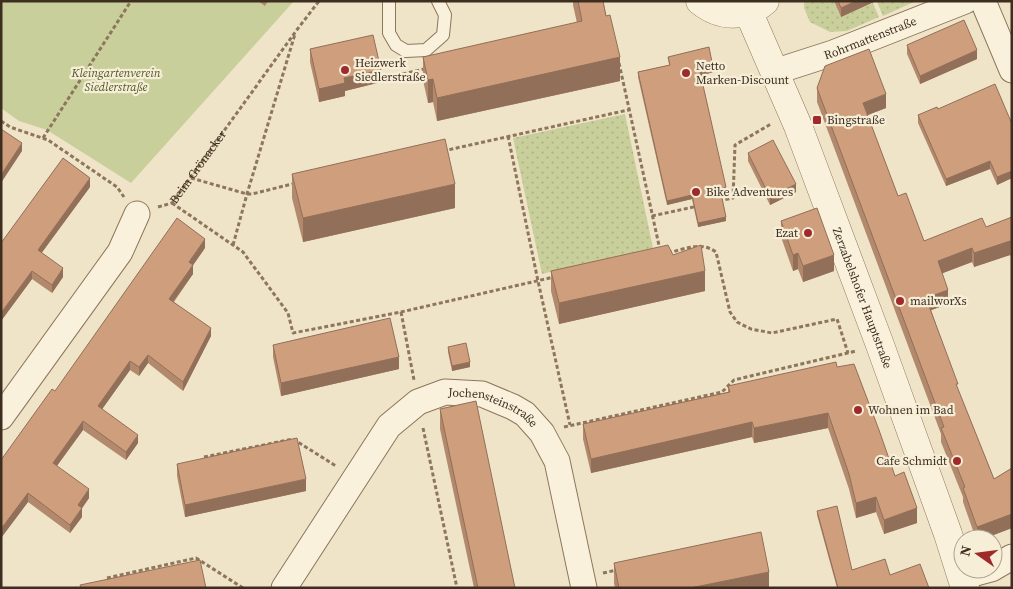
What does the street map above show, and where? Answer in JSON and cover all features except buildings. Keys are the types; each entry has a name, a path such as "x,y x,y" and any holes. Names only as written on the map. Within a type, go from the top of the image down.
{"street":[{"path":"700,1 710,9 723,14 737,14 756,6"},
{"name":"Rohrmattenstraße","path":"774,72 833,54 965,1"},
{"path":"983,1 1012,70"},
{"name":"Zerzabelshofer Hauptstraße","path":"756,6 774,72 880,345 953,548 963,582"},
{"path":"1,417 120,252 137,214"},
{"name":"Jochensteinstraße","path":"284,588 389,426 418,402 445,392 482,394 513,407 525,414 542,433 557,461 583,583"}],"lane":[{"path":"389,1 389,33 396,45 406,51 426,50 443,35 445,15 438,1"}],"path":[{"path":"43,138 132,1"},
{"name":"Beim Grönacker","path":"137,214 172,203 319,1"},
{"path":"233,245 296,31"},
{"path":"542,433 570,425 722,392 734,380 848,353 836,319 772,333 751,329 737,322 730,312 716,252 708,246 699,246 661,255 618,58"},
{"path":"390,77 429,68"},
{"path":"434,153 628,110"},
{"path":"715,202 733,198 735,145 791,112"},
{"path":"1,121 10,127 48,140 117,188 137,214"},
{"path":"508,136 570,425"},
{"path":"191,178 247,194 305,181"},
{"path":"172,203 243,252 288,313 293,333 401,312 557,277"},
{"path":"652,216 706,204"},
{"path":"401,312 418,402 458,588"},
{"path":"204,457 293,439 354,478"},
{"path":"107,578 196,558 243,588"},
{"path":"583,583 621,569"}],"green space":[{"name":"Kleingartenverein Siedlerstraße","path":"1,1 294,1 131,183 47,130 19,121 1,108"},
{"path":"804,1 834,1 841,17 873,3 879,17 847,31 830,32 810,22 804,8"},
{"path":"878,1 916,1 883,16"},
{"path":"625,114 653,248 542,274 513,138"}],"place":[{"name":"Heizwerk Siedlerstraße","path":"345,70"},
{"name":"Netto Marken-Discount","path":"686,73"},
{"name":"Bingstraße","path":"817,120"},
{"name":"Bike Adventures","path":"696,192"},
{"name":"Ezat","path":"808,233"},
{"name":"mailworXs","path":"900,301"},
{"name":"Wohnen im Bad","path":"858,410"},
{"name":"Cafe Schmidt","path":"957,461"}]}
